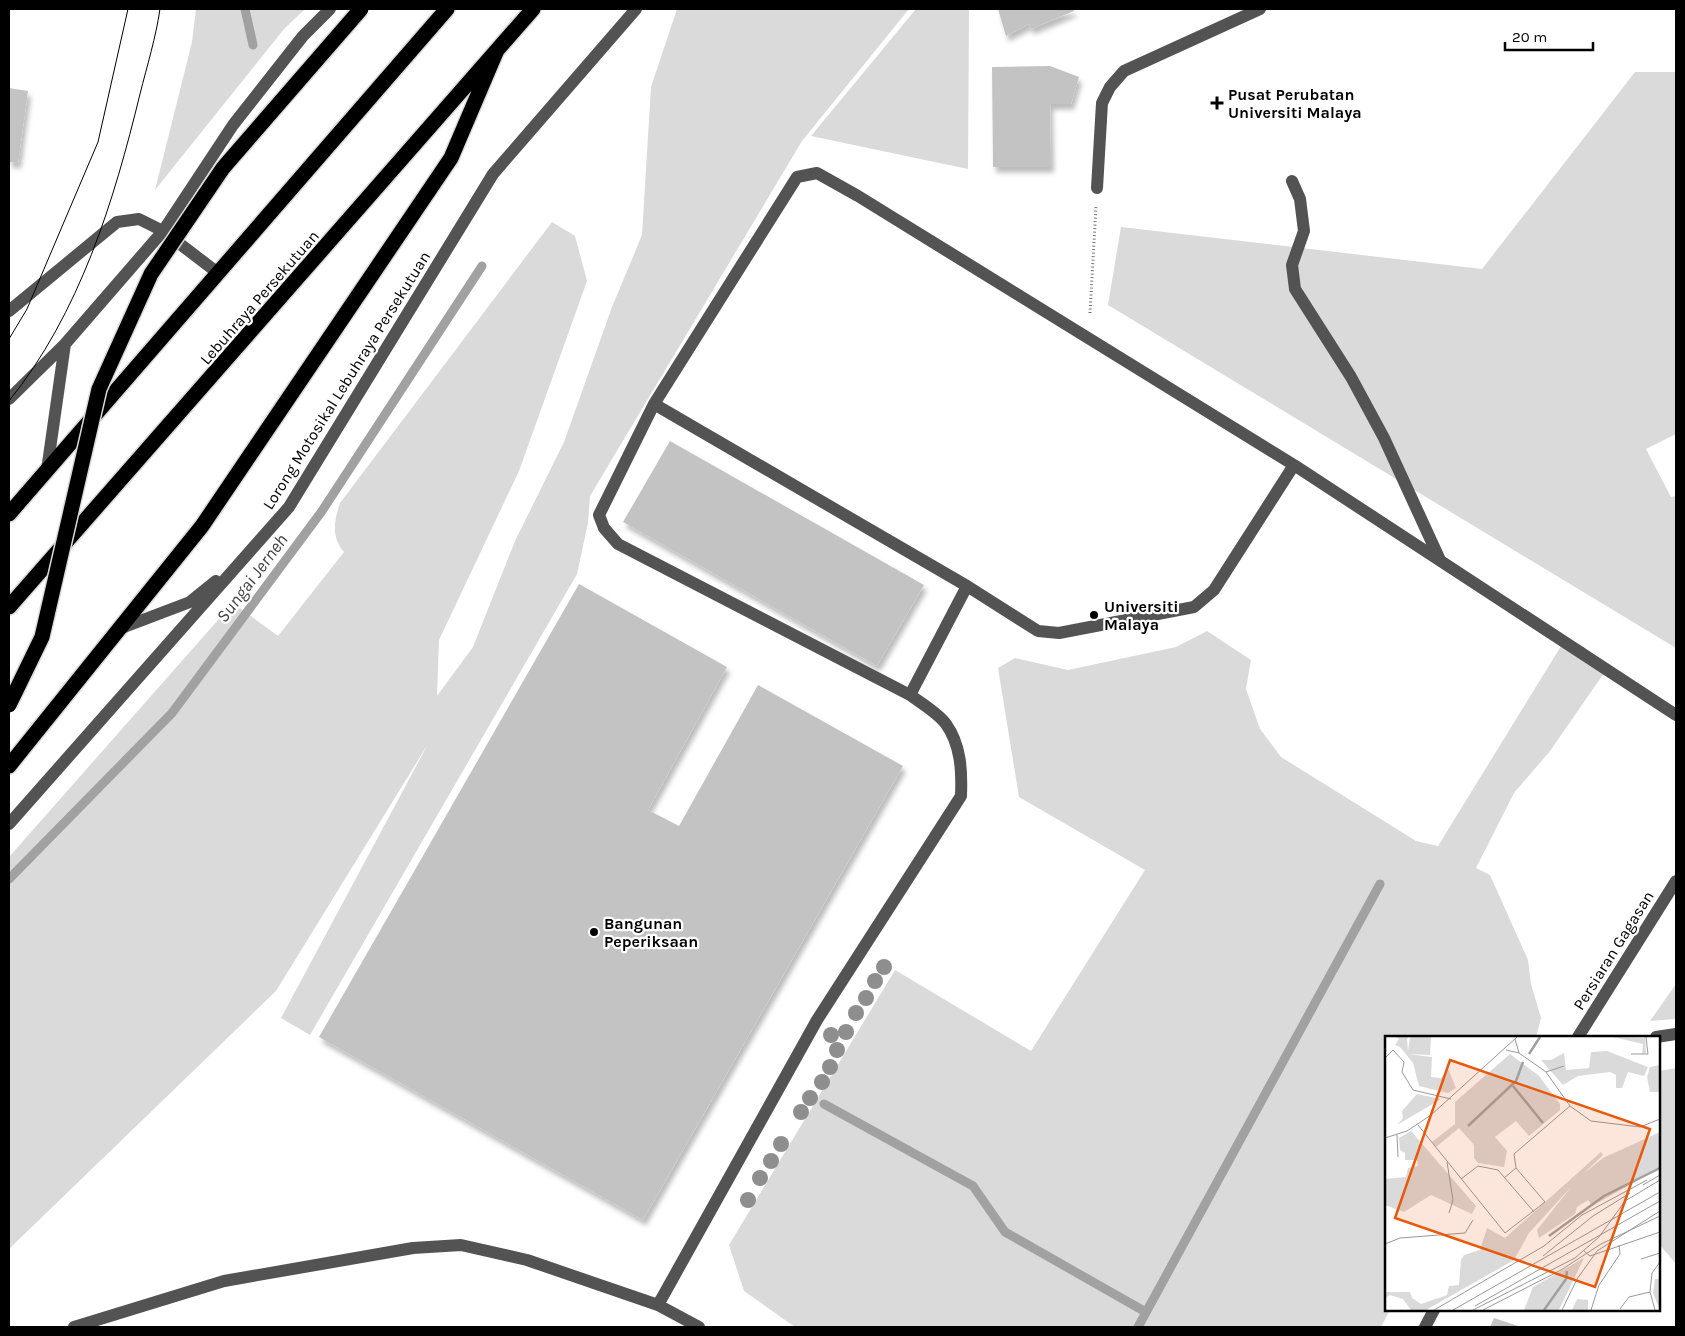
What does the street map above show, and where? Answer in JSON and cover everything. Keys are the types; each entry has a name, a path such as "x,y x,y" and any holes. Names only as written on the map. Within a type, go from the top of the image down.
{"highway":[{"path":"9,705 42,637 99,389 151,274 223,168 361,9"},
{"path":"9,514 448,9"},
{"name":"Lebuhraya Persekutuan","path":"9,607 533,9"},
{"path":"9,766 202,526 451,158 497,50"}],"street":[{"path":"9,399 65,344 163,231 233,126 303,36 330,9"},
{"name":"Lorong Motosikal Lebuhraya Persekutuan","path":"9,824 289,507 493,174 636,9"},
{"path":"1098,188 1102,103 1110,87 1124,71 1260,9"},
{"path":"658,1305 816,1020 960,796 962,770 955,741 946,723 910,695 618,544 604,528 599,515 654,404 797,177 817,173 858,196 1294,465 1676,715"},
{"path":"1292,181 1300,199 1304,231 1292,265 1295,289 1351,377 1384,438 1440,560"},
{"path":"9,311 116,222 139,219 163,231 218,273"},
{"path":"47,470 65,344"},
{"path":"654,404 967,586 1038,631 1059,633 1189,609 1214,590 1294,465"},
{"path":"119,629 190,602 244,559"},
{"path":"910,695 967,586"},
{"name":"Persiaran Gagasan","path":"1579,1036 1676,881"},
{"path":"1660,1036 1676,1034"},
{"path":"74,1327 224,1281 413,1248 460,1245 527,1260 658,1305 699,1327"},
{"path":"1424,1327 1433,1311"}],"path":[{"path":"1088,339 1098,188"}],"shaded area":[{"path":"196,9 305,9 284,29 155,190 192,42"},
{"path":"677,9 909,9 802,141 590,496 588,523 577,574 310,1035 281,1018 428,744 276,991 9,1249 9,857 233,603 278,636 344,552 335,535 336,516 340,503 552,222 575,236 587,281 519,471 439,640 437,696 473,647 515,541 564,442 612,307 642,235 651,87"},
{"path":"916,9 969,9 968,169 811,136"},
{"path":"1635,72 1676,72 1676,434 1646,449 1671,497 1676,496 1676,648 1108,305 1121,227 1482,269"},
{"path":"1207,631 1251,660 1246,689 1260,729 1281,757 1416,841 1438,846 1561,646 1604,673 1550,751 1514,793 1476,868 1490,875 1528,960 1531,984 1541,1018 1536,1036 1385,1036 1385,1311 1389,1311 1381,1327 795,1327 744,1291 729,1245 895,970 1031,1051 1145,870 1019,797 998,668 1015,658 1068,670 1176,647"},
{"path":"1676,984 1676,1019 1650,1021"},
{"path":"1676,1068 1676,1264 1660,1245 1660,1071"}],"building":[{"path":"998,9 1073,9 1074,11 1031,29 1029,24 1006,36"},
{"path":"1050,66 1079,77 1071,104 1050,104 1051,167 993,167 992,67"},
{"path":"9,88 28,91 18,163 9,162"},
{"path":"670,441 924,585 877,666 623,522"},
{"name":"Bangunan Peperiksaan","path":"579,584 727,667 648,810 679,826 758,685 903,766 643,1220 319,1037"},
{"path":"1494,1318 1521,1327 1490,1327"}],"waterway":[{"name":"Sungai Jerneh","path":"245,9 253,45"},
{"name":"Sungai Jerneh","path":"9,879 172,713 322,511 482,266"},
{"path":"1138,1327 1380,884"},
{"path":"824,1104 973,1186 1005,1232 1144,1311"}],"tram line":[{"path":"9,339 27,309 98,142 128,9"},
{"path":"9,401 34,367 56,331 91,255 119,175 160,9"}],"place":[{"name":"Pusat Perubatan Universiti Malaya","path":"1217,103"},
{"name":"Universiti Malaya","path":"1094,615"},
{"name":"Bangunan Peperiksaan","path":"594,932"}]}
